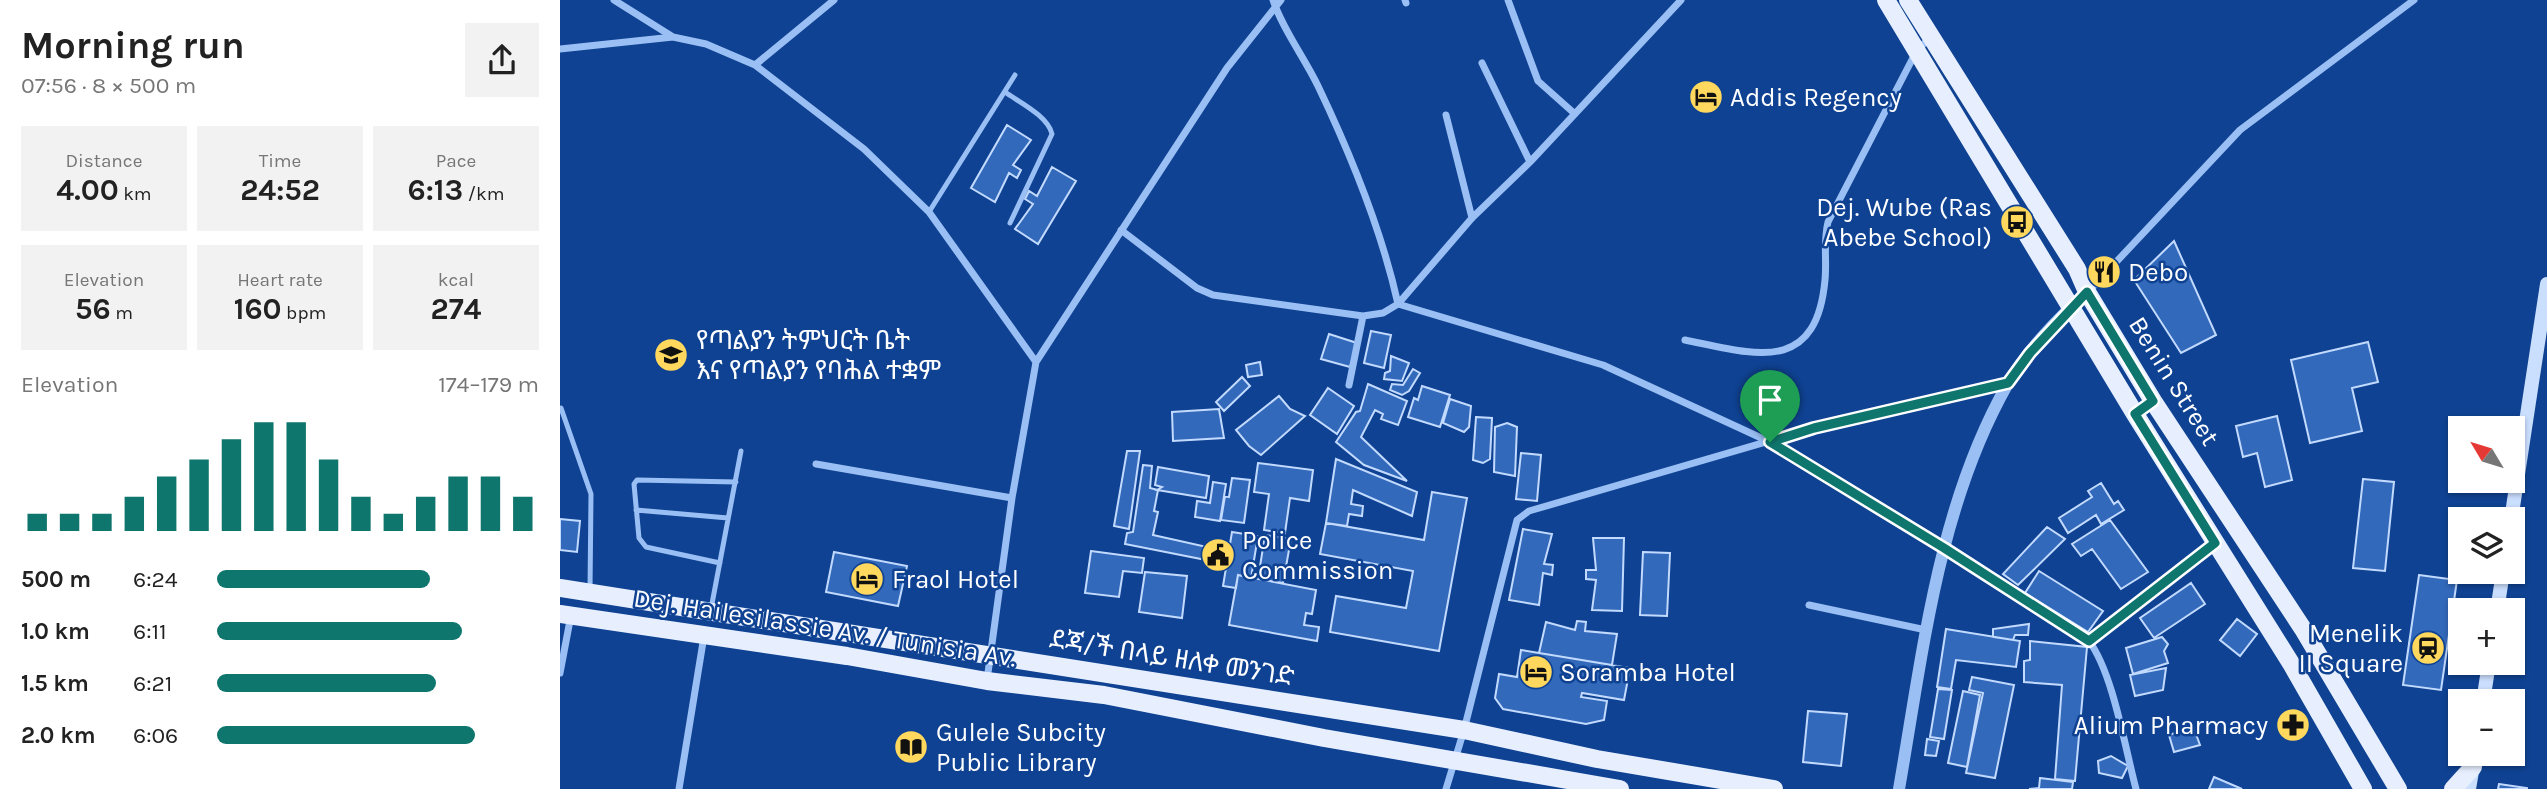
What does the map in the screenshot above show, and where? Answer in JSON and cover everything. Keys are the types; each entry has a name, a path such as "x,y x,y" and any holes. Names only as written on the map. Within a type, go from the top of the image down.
{"main road":[{"name":"Benin Street","path":"1886,0 2135,414 2292,664 2363,789"},
{"name":"Benin Street","path":"1908,0 2077,269 2087,292 2153,401 2303,629 2399,788"},
{"path":"2513,507 2547,284"},
{"path":"2135,414 2153,401"},
{"name":"ደጃ/ች በላይ ዘለቀ መንገድ","path":"560,588 1465,730 1597,759 1774,789"},
{"name":"Dej. Hailesilassie Av. / Tunisia Av.","path":"566,615 847,656 987,681 1104,695 1620,789"},
{"path":"2453,789 2470,766"},
{"path":"2469,789 2473,766"}],"street":[{"path":"614,0 673,37"},
{"path":"755,65 834,0"},
{"path":"1508,0 1538,81 1575,114"},
{"path":"1121,230 1197,288 1213,295 1363,316 1383,313 1398,304 1472,218 1530,162 1681,0"},
{"path":"1899,789 1926,630 1944,548 1984,430 2008,383 2030,353 2072,307 2240,130 2414,0"},
{"path":"987,681 988,657 1012,498 1036,362 1227,68 1276,2 1318,85 1347,152 1393,280 1398,304"},
{"path":"560,49 673,37 706,44 755,65 864,149 929,212 1036,362"},
{"path":"1685,340 1755,354 1777,353 1793,349 1810,333 1822,306 1825,276 1823,243 1828,222 1917,50 1931,37"},
{"path":"1482,64 1530,162"},
{"path":"1446,115 1472,218"},
{"path":"1398,304 1604,365 1770,442 1944,548 2089,641 2098,654 2105,675 2136,789"},
{"path":"1349,385 1363,316"},
{"path":"1446,789 1465,730 1517,520 1529,511 1814,428 2008,383"},
{"path":"816,464 1012,498"},
{"path":"2089,641 2215,543"},
{"path":"1809,605 1926,630"},
{"path":"560,673 566,615"},
{"path":"679,789 704,636"}],"lane":[{"path":"929,212 1015,75"},
{"path":"1004,92 1041,119 1050,127 1052,134 1010,223"},
{"path":"561,408 591,494 590,592"},
{"path":"710,612 741,452"},
{"path":"720,563 646,547 639,538 633,489 637,480 736,482"},
{"path":"636,510 729,518"}],"building":[{"path":"1007,125 1031,140 1013,165 1021,170 1017,178 1009,173 995,202 971,188"},
{"path":"1052,167 1076,181 1038,244 1015,229 1033,204 1025,199 1029,191 1037,196"},
{"path":"2174,241 2216,335 2181,353 2134,280"},
{"path":"1371,331 1391,335 1384,368 1364,363"},
{"path":"1329,334 1357,343 1350,367 1321,359"},
{"path":"2368,342 2378,382 2352,388 2362,431 2310,443 2291,360"},
{"path":"1391,356 1409,363 1402,381 1384,379 1385,373 1390,371"},
{"path":"1260,362 1262,375 1248,377 1246,365"},
{"path":"1413,369 1420,373 1409,391 1402,395 1390,390 1392,384 1403,385"},
{"path":"1242,377 1250,386 1224,411 1216,402"},
{"path":"1368,384 1407,401 1398,425 1381,419 1383,414 1375,410 1361,437 1407,481 1364,465 1336,442 1356,412 1360,411"},
{"path":"1422,386 1450,395 1440,427 1408,417 1414,398 1418,400"},
{"path":"1328,388 1354,406 1337,434 1310,415"},
{"path":"1279,396 1290,409 1305,416 1261,455 1249,446 1236,430"},
{"path":"1450,399 1471,406 1469,427 1464,432 1443,423"},
{"path":"1219,409 1224,438 1173,441 1172,412"},
{"path":"2277,416 2292,480 2265,487 2257,453 2243,457 2236,426"},
{"path":"1476,417 1492,418 1490,459 1483,463 1473,460"},
{"path":"1507,423 1517,427 1515,476 1494,472 1495,427"},
{"path":"1127,451 1140,451 1129,529 1114,526"},
{"path":"1521,453 1541,455 1537,501 1516,499"},
{"path":"1336,459 1417,492 1412,516 1353,490 1351,504 1363,506 1362,516 1349,514 1347,526 1326,523"},
{"path":"1258,463 1313,470 1309,501 1290,498 1285,533 1264,530 1269,494 1254,492"},
{"path":"1143,465 1152,466 1150,488 1158,490 1154,511 1158,512 1153,535 1207,547 1206,560 1125,544 1127,533 1133,532"},
{"path":"1158,467 1209,476 1206,498 1157,490 1162,487 1155,485"},
{"path":"1232,478 1250,480 1244,523 1221,520 1225,496 1229,497"},
{"path":"2363,479 2394,482 2385,571 2353,568"},
{"path":"1213,482 1226,484 1220,521 1195,517 1197,501 1210,503"},
{"path":"2101,483 2114,504 2118,501 2124,510 2101,524 2096,515 2068,533 2059,518 2092,497 2088,491"},
{"path":"1432,492 1467,498 1439,651 1330,632 1336,596 1406,608 1413,571 1320,554 1326,523 1424,540"},
{"path":"560,519 580,521 577,552 560,550"},
{"path":"2110,520 2148,572 2121,589 2092,549 2081,556 2072,544"},
{"path":"2047,527 2065,539 2018,585 2003,574"},
{"path":"1523,529 1552,534 1544,564 1553,565 1552,575 1543,573 1539,605 1509,600"},
{"path":"1232,532 1258,536 1251,578 1238,575 1236,588 1223,586"},
{"path":"1265,535 1291,539 1283,583 1258,579"},
{"path":"1593,538 1624,538 1622,611 1592,610 1596,580 1586,579 1586,570 1596,570"},
{"path":"1091,551 1144,558 1142,573 1123,571 1119,597 1085,593"},
{"name":"Fraol Hotel","path":"834,552 907,566 898,606 826,592"},
{"path":"1643,552 1670,553 1667,616 1640,615"},
{"path":"2039,571 2103,611 2088,632 2025,593"},
{"path":"1145,572 1187,576 1182,618 1139,612"},
{"path":"1238,575 1316,590 1312,614 1306,613 1304,625 1319,627 1317,641 1229,625"},
{"path":"2419,575 2448,579 2448,584 2456,584 2454,598 2448,598 2448,642 2441,690 2403,685"},
{"path":"2191,583 2205,604 2154,638 2140,618"},
{"path":"2237,619 2257,634 2240,656 2220,640"},
{"path":"1577,621 1586,622 1585,631 1617,634 1612,665 1539,653 1546,622 1575,630"},
{"path":"2029,624 2028,635 2015,635 2013,640 1993,637 1993,629"},
{"path":"1946,629 2020,641 2016,667 1956,660 1951,689 1937,687"},
{"path":"2162,637 2168,644 2164,651 2168,663 2133,674 2126,648"},
{"path":"2030,641 2087,647 2075,781 2055,779 2062,685 2024,682 2024,661 2030,660"},
{"path":"1521,650 1630,668 1624,700 1582,693 1581,697 1607,701 1604,720 1586,724 1503,709 1495,698 1499,674 1517,677"},
{"path":"2166,668 2163,690 2135,696 2130,675"},
{"path":"1972,677 2014,685 1995,778 1966,773 1983,693 1969,690"},
{"path":"1938,689 1952,690 1944,739 1930,737"},
{"path":"1963,691 1980,695 1967,767 1948,763"},
{"path":"1808,711 1847,714 1841,766 1803,762"},
{"path":"2193,726 2200,745 2174,752 2169,735"},
{"path":"1927,739 1939,741 1936,756 1925,755"},
{"path":"2111,756 2128,766 2122,778 2099,773 2098,761"},
{"path":"2214,777 2242,789 2209,789"},
{"path":"2040,778 2073,782 2072,789 2029,789 2039,788"},
{"path":"2499,784 2527,788 2527,789 2498,789"}],"place":[{"name":"Addis Regency","path":"1706,97"},
{"name":"Dej. Wube (Ras Abebe School)","path":"2017,222"},
{"name":"Debo","path":"2104,272"},
{"name":"የጣልያን ትምህርት ቤት እና የጣልያን የባሕል ተቋም","path":"671,355"},
{"name":"Police Commission","path":"1218,555"},
{"name":"Fraol Hotel","path":"867,579"},
{"name":"Menelik II Square","path":"2428,648"},
{"name":"Soramba Hotel","path":"1536,672"},
{"name":"Alium Pharmacy","path":"2293,725"},
{"name":"Gulele Subcity Public Library","path":"911,747"}],"route":[{"path":"2087,292 2153,401 2135,414 2215,543 2089,641 1944,548 1770,442 1814,428 2008,383 2030,353 2087,292"}]}
